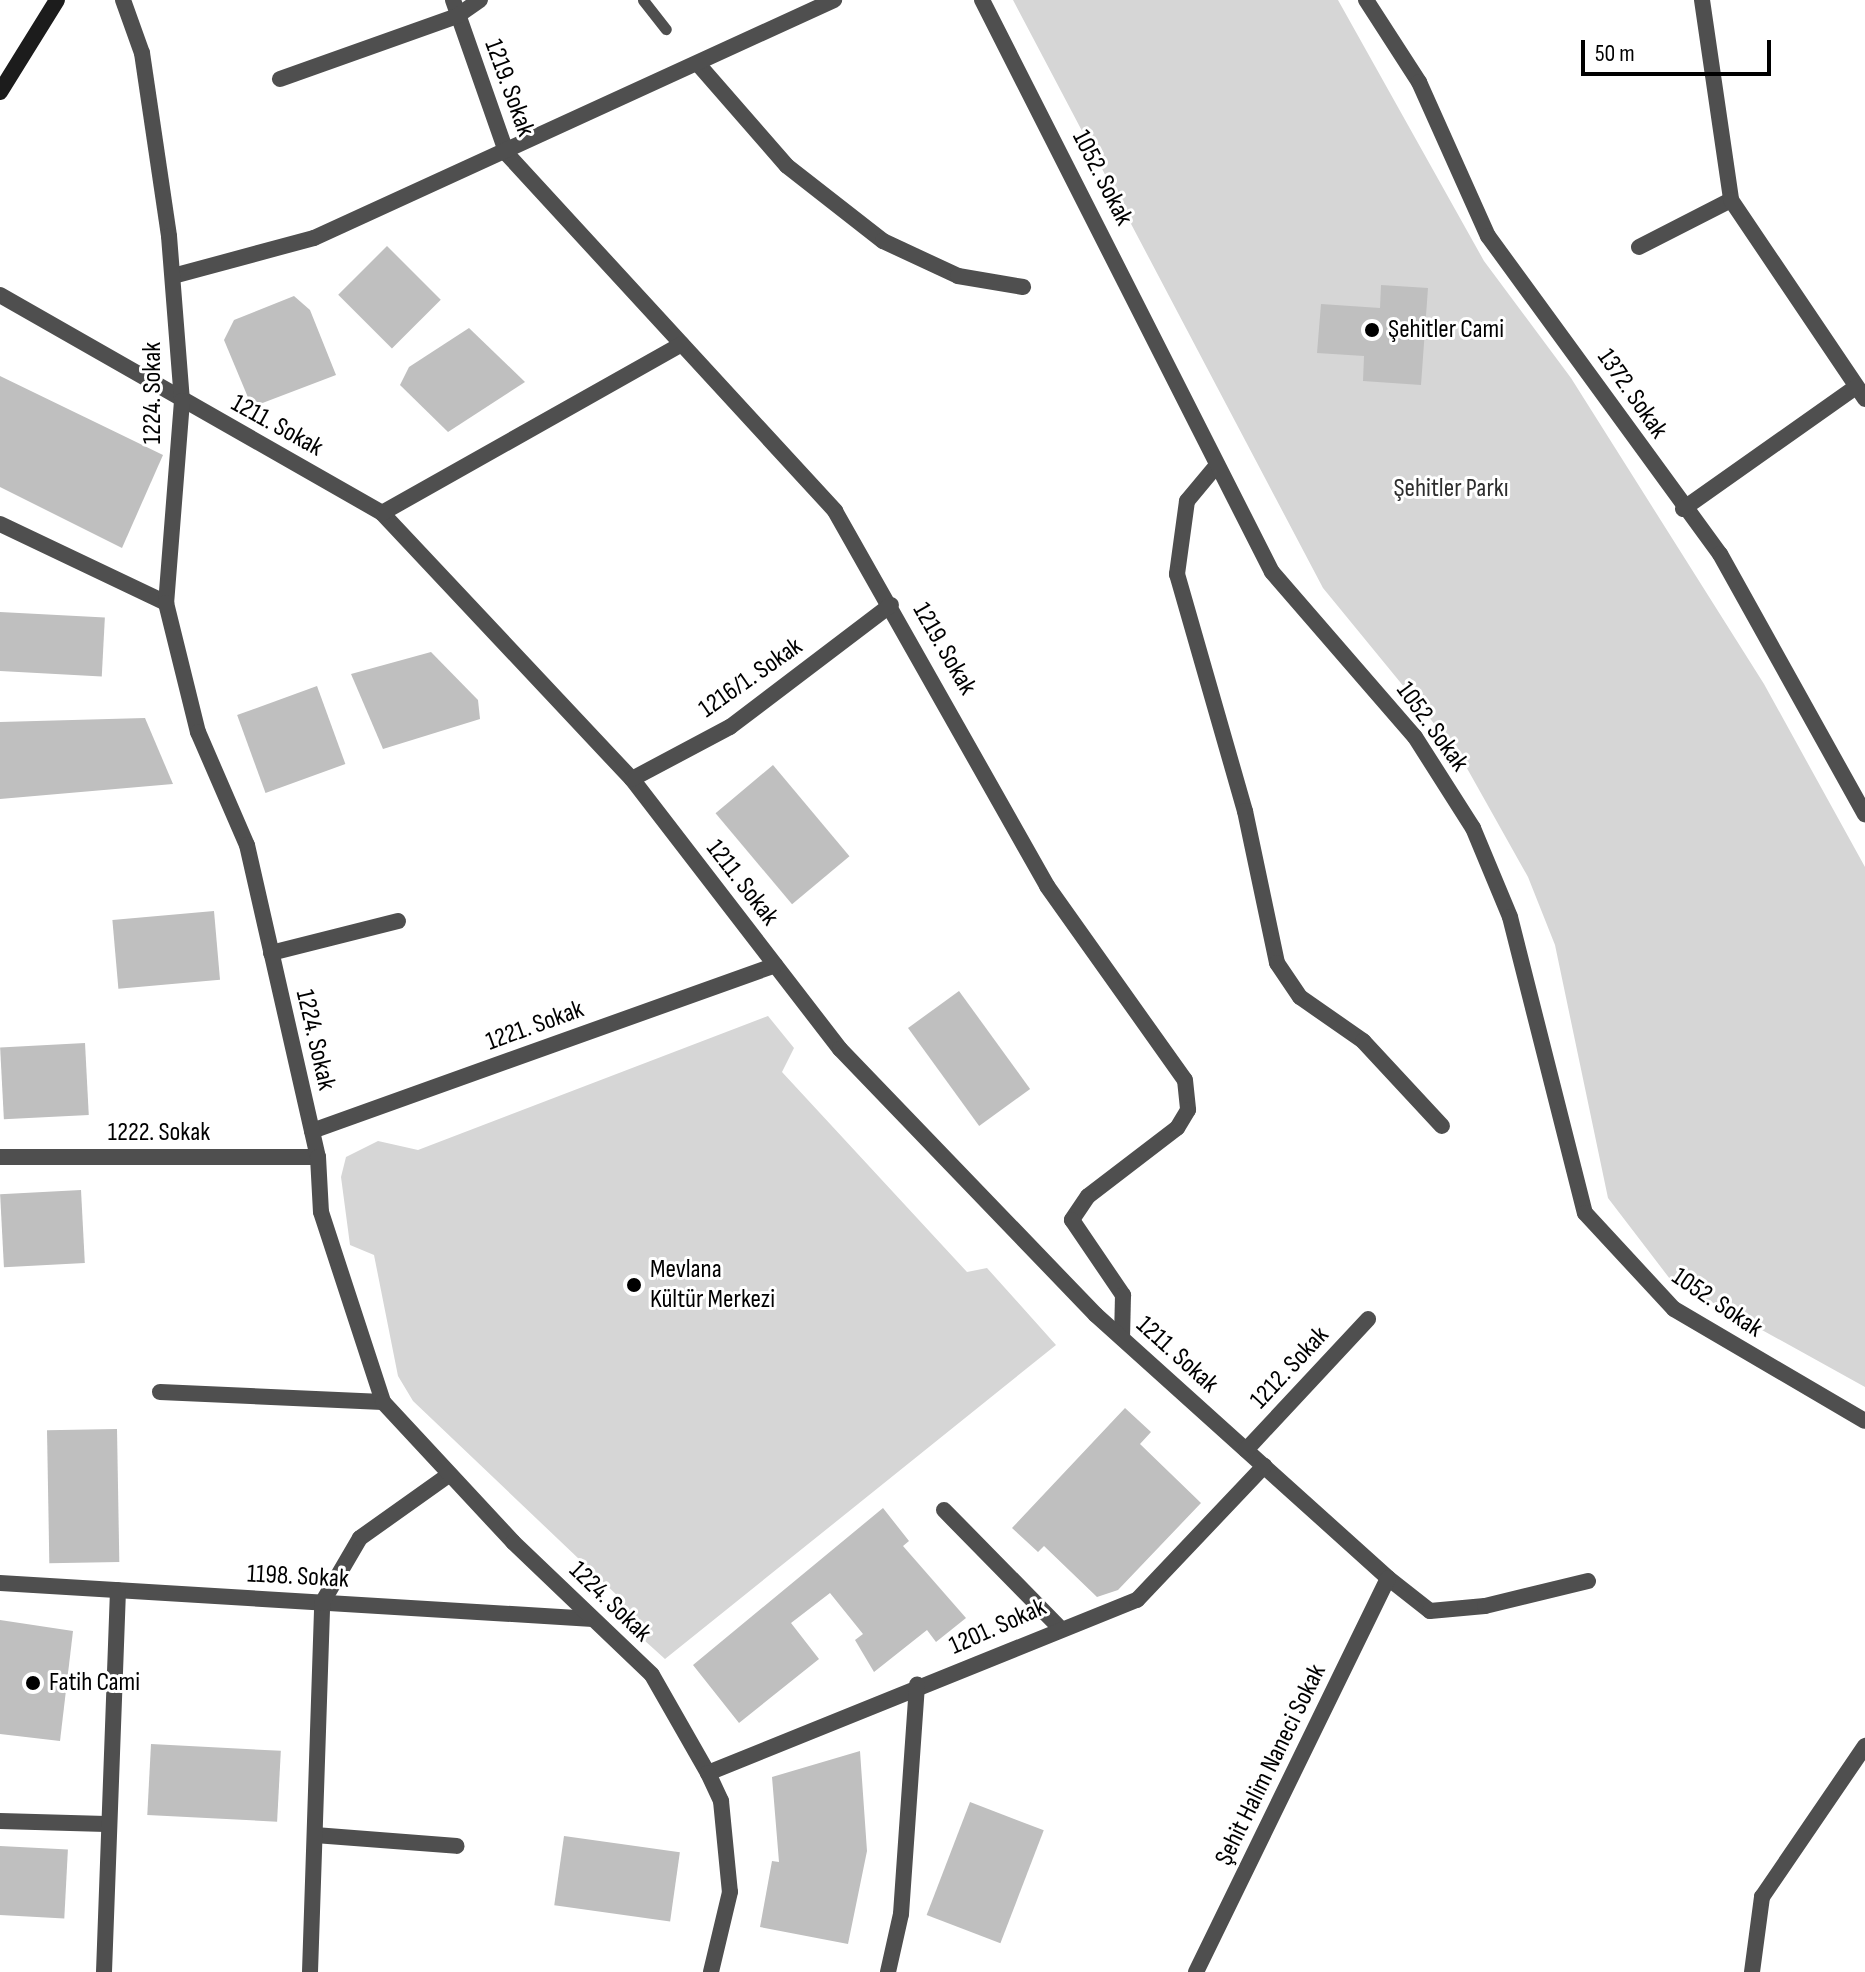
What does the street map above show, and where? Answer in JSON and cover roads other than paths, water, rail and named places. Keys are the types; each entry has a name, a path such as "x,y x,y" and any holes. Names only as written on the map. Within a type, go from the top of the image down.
{"main road":[{"path":"0,92 57,0"}],"street":[{"name":"1224. Sokak","path":"123,0 142,53 173,276 182,401 166,603 198,732 247,845 318,1157 321,1212 383,1402 450,1474 652,1675 708,1773 721,1801 730,1892 711,1972"},
{"path":"280,79 480,0"},
{"path":"173,276 314,238 507,154 834,0"},
{"name":"1052. Sokak","path":"982,0 1272,572 1415,737 1473,828 1510,917 1585,1213 1674,1309 1865,1421"},
{"name":"1372. Sokak","path":"1366,0 1419,82 1488,236 1683,509 1720,554 1865,814"},
{"path":"1683,509 1860,393 1731,200 1702,0"},
{"name":"1219. Sokak","path":"455,8 507,154 835,511 891,605 1047,886 1189,1092 1177,1128 1088,1196 1072,1220 1123,1295 1122,1338"},
{"path":"698,64 787,166 883,241 933,268 1023,287"},
{"path":"1639,247 1731,200"},
{"name":"1211. Sokak","path":"0,295 382,513 632,779 840,1049 1122,1338 1388,1578 1430,1611 1485,1606 1588,1581"},
{"path":"382,513 682,344"},
{"path":"1217,465 1187,501 1177,574 1245,811 1270,943 1300,997 1363,1041 1442,1126"},
{"path":"0,524 166,603"},
{"name":"1216/1. Sokak","path":"632,779 730,727 891,605"},
{"path":"271,953 398,921"},
{"name":"1221. Sokak","path":"312,1131 775,965"},
{"name":"1222. Sokak","path":"0,1157 318,1157"},
{"name":"1212. Sokak","path":"1246,1450 1368,1319"},
{"path":"160,1392 383,1402"},
{"name":"1201. Sokak","path":"708,1773 917,1685 981,1665 1058,1626 1137,1600 1264,1466"},
{"path":"310,1972 322,1603 360,1538 450,1474"},
{"path":"944,1510 1058,1626"},
{"name":"Şehit Halim Naneci Sokak","path":"1196,1972 1388,1578"},
{"name":"1198. Sokak","path":"0,1583 593,1619"},
{"path":"104,1972 106,1824 118,1590"},
{"path":"888,1972 901,1914 917,1685"},
{"path":"1752,1972 1762,1897 1865,1746"},
{"path":"0,1821 106,1824"},
{"path":"315,1835 457,1846"}],"lane":[{"path":"643,0 666,29"}],"place":[{"name":"Şehitler Cami","path":"1372,330"},
{"name":"Mevlana Kültür Merkezi","path":"634,1285"},
{"name":"Fatih Cami","path":"33,1683"}],"park label":[{"name":"Şehitler Parkı","path":"1451,489"}]}
